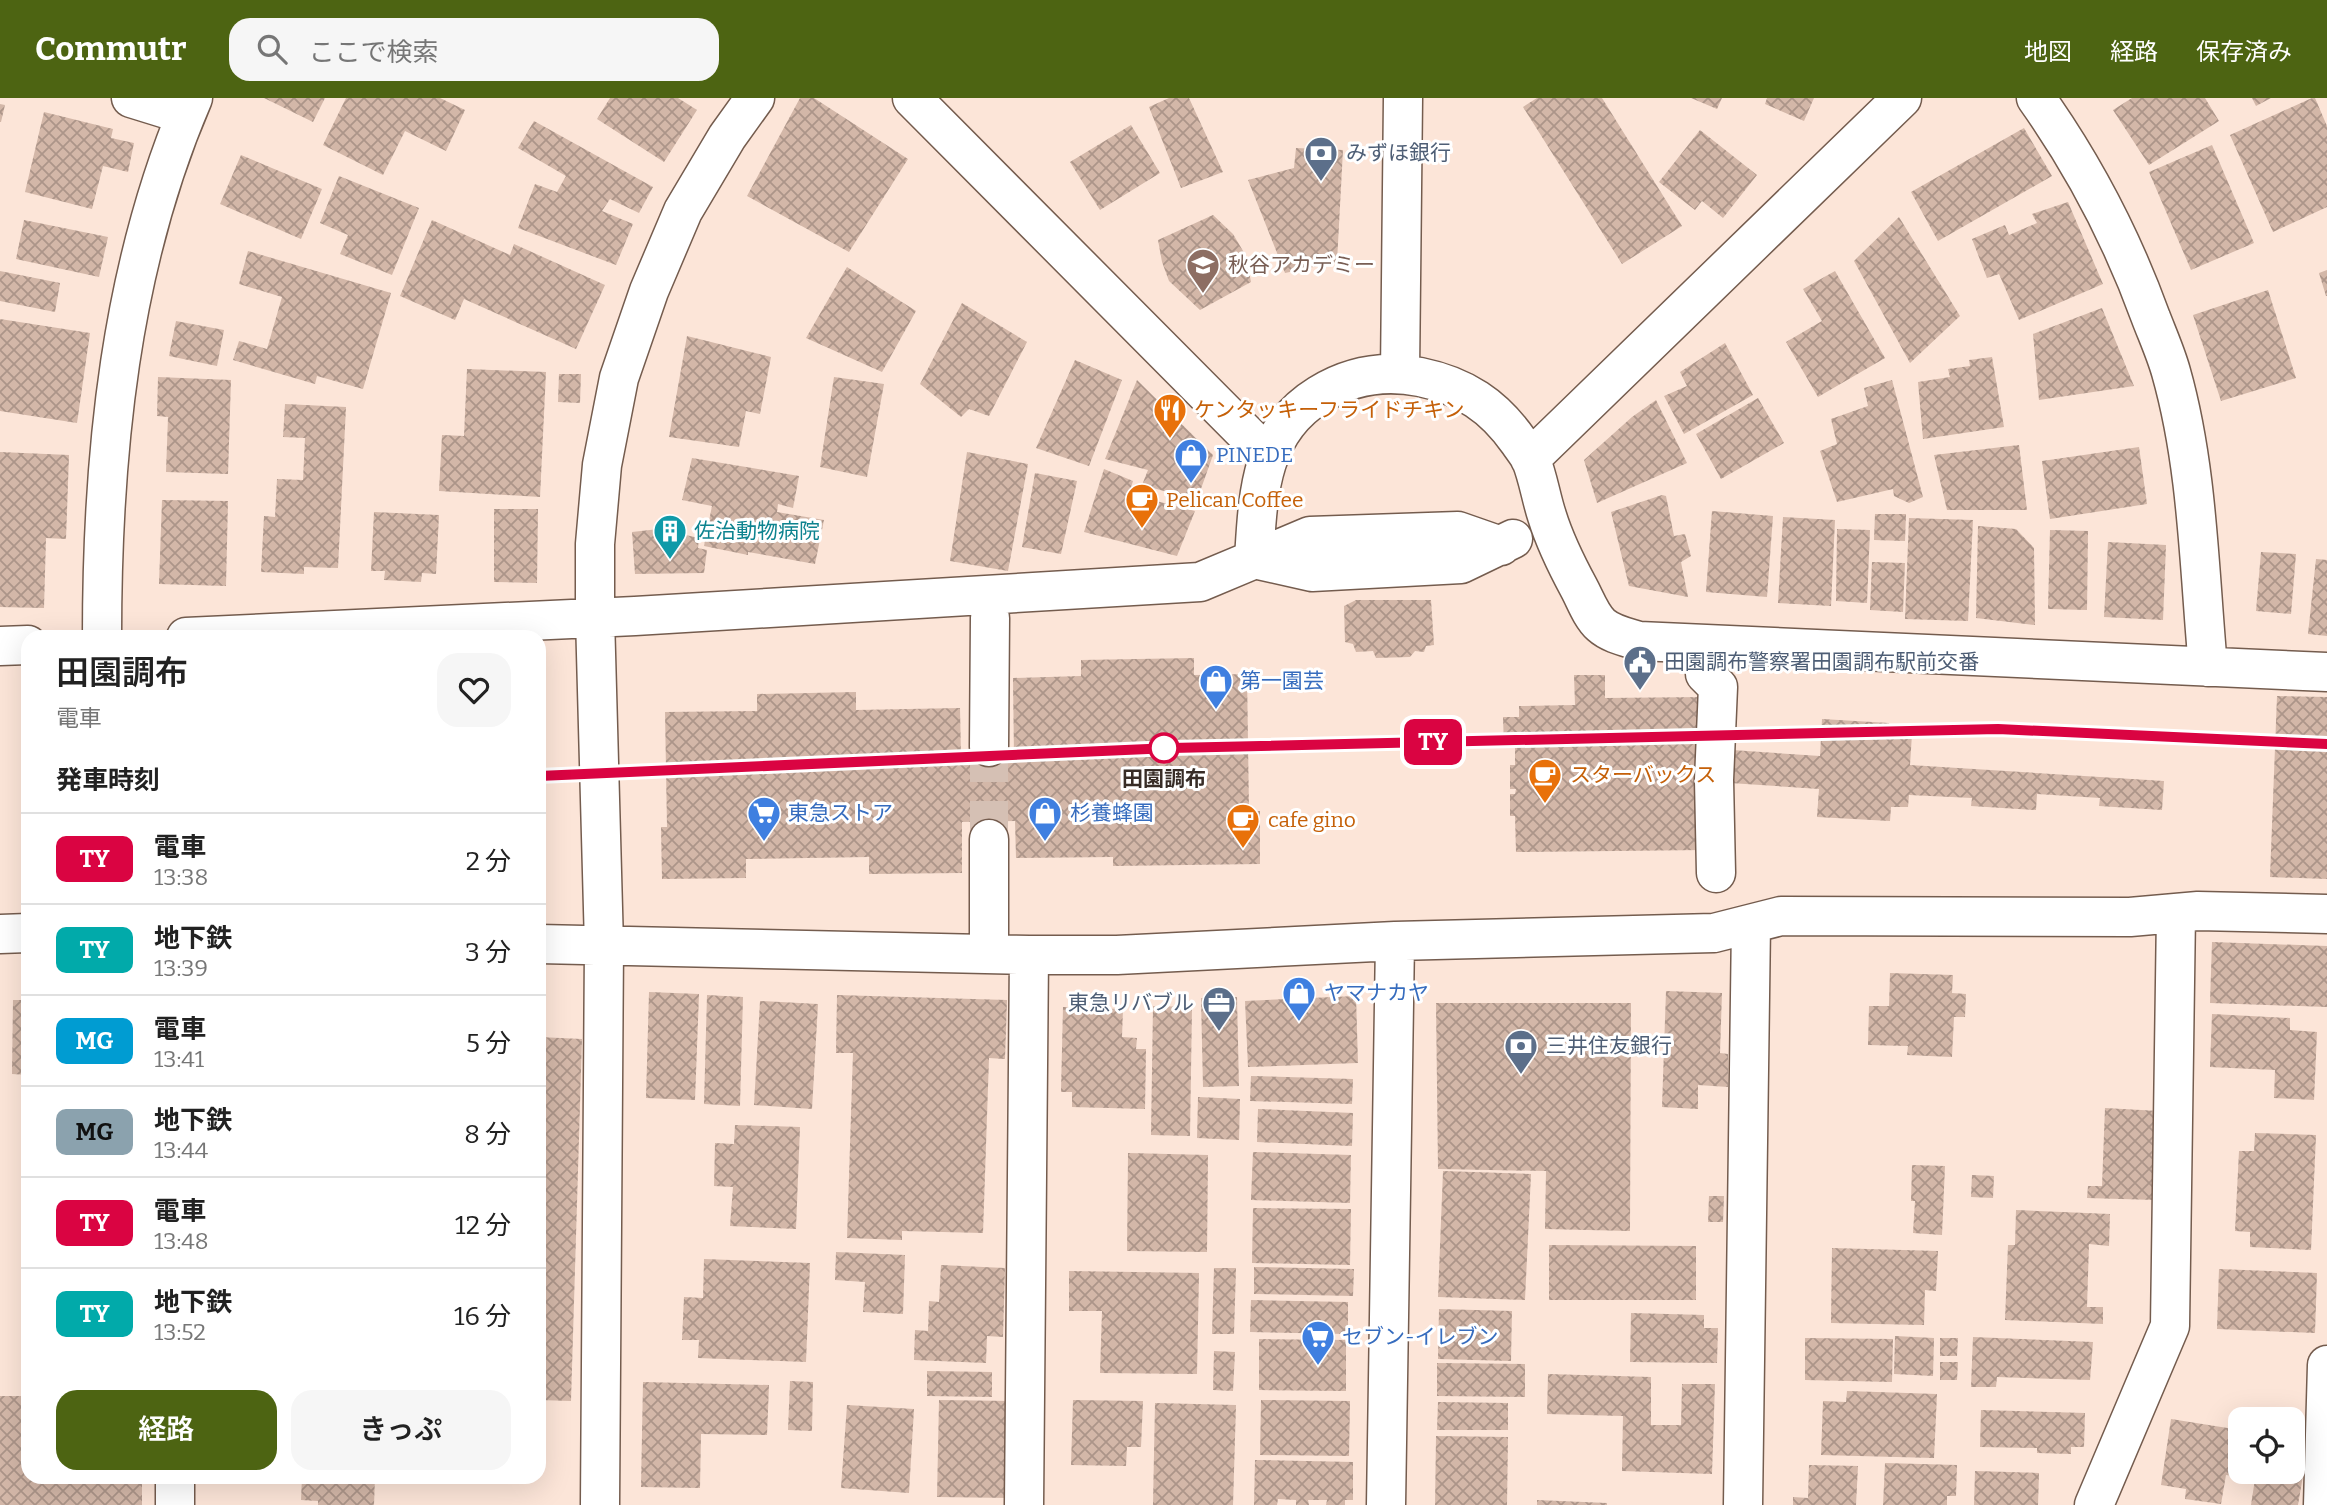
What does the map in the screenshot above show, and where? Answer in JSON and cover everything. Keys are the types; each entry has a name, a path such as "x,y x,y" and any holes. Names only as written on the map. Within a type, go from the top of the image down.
{"street":[{"path":"103,630 103,536 108,446 122,351 139,265 189,106 131,98"},
{"path":"600,1505 604,945 595,617 596,544 602,466 620,378 649,291 683,211 727,137 755,98"},
{"path":"912,98 1268,455"},
{"path":"1400,373 1403,98"},
{"path":"1530,458 1902,98"},
{"path":"2036,98 2067,142 2108,213 2140,288 2171,372 2187,447 2197,528 2208,667"},
{"path":"1254,559 1259,494 1268,455 1287,423 1311,399 1329,388 1350,379 1373,374 1400,373 1433,380 1483,401 1507,425 1530,458 1558,550 1600,624 1617,635 1639,641 2327,671"},
{"path":"330,630 1200,582 1310,536 1458,531 1501,546 1547,518"},
{"path":"989,747 990,618"},
{"path":"0,646 21,645"},
{"path":"1705,674 1718,687 1714,780 1716,873"},
{"path":"989,839 989,938"},
{"path":"546,944 1117,955 1395,941 1714,933 1781,916 2130,917 2198,911 2327,914"},
{"path":"2094,1505 2170,1326 2176,913"},
{"path":"1743,1505 1751,923"},
{"path":"0,934 21,933"},
{"path":"1387,1505 1395,941"},
{"path":"1024,1505 1029,955"},
{"path":"2323,1505 2327,1365"},
{"path":"175,1505 176,1484"}],"building":[{"path":"264,98 325,98 313,122"},
{"path":"346,98 440,98 465,110 446,151 405,131 383,175 323,145"},
{"path":"610,98 678,98 697,110 664,162 597,119"},
{"path":"800,98 814,98 908,159 849,252 747,196"},
{"path":"1169,98 1189,98 1223,172 1181,188 1149,107"},
{"path":"1537,98 1602,98 1682,226 1622,264 1523,107"},
{"path":"1691,98 1722,98 1717,109"},
{"path":"1767,98 1814,98 1804,121 1765,104"},
{"path":"2132,98 2205,98 2219,121 2149,165 2113,110"},
{"path":"2252,98 2271,98 2256,106"},
{"path":"2315,98 2327,126 2327,207 2273,232 2230,135"},
{"path":"0,104 5,105 1,122 0,122"},
{"path":"44,112 113,129 111,138 134,143 128,172 103,166 92,209 25,192"},
{"path":"534,121 653,187 639,213 610,199 602,211 633,224 616,265 518,228 535,184 557,192 566,176 518,148"},
{"path":"1131,125 1160,173 1100,210 1070,162"},
{"path":"2024,128 2052,176 1938,241 1911,192"},
{"path":"1700,130 1757,175 1723,218 1702,201 1695,210 1659,182"},
{"path":"2212,145 2254,243 2191,270 2149,172"},
{"path":"1296,148 1343,150 1337,262 1285,273 1248,180 1294,168"},
{"path":"241,155 322,189 301,239 220,204"},
{"path":"339,176 419,208 392,275 340,254 348,235 320,223"},
{"path":"2068,202 2103,284 2019,320 1999,274 1987,278 1972,239 2005,225 2009,235 2037,223 2032,214"},
{"path":"1213,215 1233,234 1246,256 1251,282 1200,310 1169,281 1158,240"},
{"path":"1899,217 1960,316 1910,363 1854,261"},
{"path":"24,220 108,237 99,277 16,259"},
{"path":"432,220 510,255 514,244 605,285 576,349 464,299 455,320 400,296"},
{"path":"248,251 391,293 363,389 317,376 315,384 233,360 239,341 267,349 282,297 239,284"},
{"path":"847,267 916,311 882,372 806,338"},
{"path":"2327,270 2327,296 2326,296 2319,273"},
{"path":"0,271 60,283 55,312 0,301"},
{"path":"1835,271 1885,358 1818,397 1786,342 1822,321 1803,289"},
{"path":"2268,290 2296,378 2221,401 2193,315"},
{"path":"962,303 1027,342 989,416 969,409 961,417 920,384"},
{"path":"2102,308 2134,386 2039,400 2033,334"},
{"path":"0,319 90,333 77,423 0,411"},
{"path":"176,321 224,330 217,366 169,356"},
{"path":"687,336 771,357 760,414 746,411 739,447 669,437"},
{"path":"1725,343 1753,395 1684,434 1664,396 1687,386 1680,372"},
{"path":"1992,357 2004,427 1923,439 1918,382 1950,377 1948,369 1970,366 1969,360"},
{"path":"1075,360 1122,380 1089,466 1036,448"},
{"path":"467,369 546,372 540,497 439,491 442,435 464,436"},
{"path":"559,374 581,374 580,403 558,402"},
{"path":"158,377 231,380 228,474 166,472 168,417 157,416"},
{"path":"834,377 884,384 867,477 820,467"},
{"path":"1137,380 1213,455 1197,500 1142,485 1148,470 1105,459"},
{"path":"1892,380 1923,497 1909,503 1894,496 1893,489 1837,502 1820,451 1837,444 1831,419 1868,406 1864,388"},
{"path":"1758,398 1784,443 1721,479 1696,434"},
{"path":"1656,400 1687,463 1597,503 1584,460 1632,417"},
{"path":"285,404 346,407 338,568 304,567 304,574 261,572 264,516 275,517 277,479 303,480 305,438 283,437"},
{"path":"2019,445 2027,510 1947,510 1934,455"},
{"path":"2139,447 2147,504 2050,519 2042,461"},
{"path":"0,452 69,455 66,539 46,538 44,608 0,607"},
{"path":"967,452 1028,464 1008,571 950,561"},
{"path":"692,458 799,476 793,508 778,504 777,512 824,520 815,564 704,546 712,506 682,500"},
{"path":"1104,469 1133,481 1129,494 1195,511 1177,556 1084,532"},
{"path":"1035,473 1077,481 1061,554 1022,547"},
{"path":"1666,496 1674,536 1685,534 1691,556 1681,562 1688,597 1629,586 1611,512"},
{"path":"162,500 228,501 226,586 159,584"},
{"path":"494,509 538,509 537,583 494,582"},
{"path":"1712,511 1773,516 1767,597 1706,592"},
{"path":"374,512 439,515 436,574 422,573 421,582 384,580 385,571 371,571"},
{"path":"1875,514 1906,514 1905,541 1874,540"},
{"path":"1783,517 1835,520 1831,606 1778,603"},
{"path":"1909,518 1973,520 1968,621 1905,619"},
{"path":"1978,526 2016,529 2034,548 2035,625 1976,618"},
{"name":"佐治動物病院","path":"659,529 699,538 698,548 707,550 704,573 635,574 632,532"},
{"path":"1837,529 1870,530 1867,603 1836,601"},
{"path":"2050,530 2088,531 2087,610 2048,609"},
{"path":"2108,542 2166,545 2163,620 2104,617"},
{"path":"2261,552 2296,554 2291,614 2256,611"},
{"path":"2316,559 2327,560 2327,636 2308,634"},
{"path":"1872,562 1905,563 1903,612 1870,610"},
{"path":"1356,600 1431,600 1434,645 1426,646 1424,652 1415,651 1410,657 1376,658 1373,651 1356,652 1353,644 1345,642 1344,606"},
{"path":"1194,658 1194,675 1247,674 1249,811 1260,811 1260,864 1113,866 1113,857 1016,858 1015,821 962,822 962,873 869,874 869,857 746,859 746,878 662,879 661,827 667,827 665,712 757,711 757,694 856,692 856,710 960,708 961,758 1014,757 1013,678 1081,676 1081,660"},
{"path":"1574,675 1605,675 1605,698 1704,697 1705,850 1516,852 1515,816 1510,816 1510,794 1515,794 1516,789 1510,789 1510,765 1515,765 1515,747 1504,747 1503,717 1519,717 1519,706 1575,705"},
{"path":"2277,696 2327,697 2327,879 2270,877"},
{"path":"1822,719 1889,723 1889,732 1912,734 1910,765 2164,781 2162,810 2099,806 2100,798 2037,794 2036,810 1971,806 1972,798 1909,795 1908,807 1891,807 1890,821 1817,817 1819,789 1730,783 1732,750 1820,756"},
{"path":"2212,942 2327,946 2327,1007 2210,1003"},
{"path":"1890,973 1953,975 1952,993 1966,994 1965,1017 1954,1017 1952,1057 1907,1055 1908,1046 1868,1045 1869,1006 1889,1006"},
{"path":"1666,991 1722,993 1720,1053 1728,1054 1728,1087 1698,1085 1698,1109 1662,1107"},
{"path":"649,992 699,994 695,1100 646,1098"},
{"path":"707,995 743,997 740,1106 704,1104"},
{"path":"837,995 1007,1000 1005,1059 989,1058 983,1233 902,1231 902,1240 847,1238 853,1053 836,1053"},
{"path":"1356,996 1358,1063 1248,1067 1245,1001"},
{"path":"1237,997 1239,1086 1203,1087 1201,998"},
{"path":"13,1000 21,1000 21,1075 12,1074"},
{"path":"760,1001 818,1004 812,1109 754,1105"},
{"path":"1436,1003 1631,1003 1630,1231 1545,1229 1546,1171 1438,1169"},
{"path":"1153,1006 1192,1007 1190,1136 1151,1135"},
{"path":"1063,1007 1123,1009 1122,1037 1137,1038 1136,1049 1146,1049 1145,1109 1072,1107 1072,1092 1061,1092"},
{"path":"2212,1014 2290,1018 2290,1030 2317,1032 2314,1100 2274,1098 2275,1070 2210,1067"},
{"path":"546,1037 582,1039 571,1401 546,1400"},
{"path":"1251,1076 1353,1079 1352,1104 1250,1101"},
{"path":"1198,1097 1240,1099 1239,1140 1197,1138"},
{"path":"2105,1108 2159,1111 2155,1200 2087,1198 2088,1186 2102,1186"},
{"path":"1258,1109 1353,1113 1352,1146 1257,1142"},
{"path":"735,1125 800,1127 796,1229 730,1226 733,1187 714,1186 715,1143 734,1144"},
{"path":"2255,1133 2316,1135 2311,1250 2250,1247 2250,1232 2235,1231 2239,1151 2254,1151"},
{"path":"1253,1152 1351,1155 1350,1203 1251,1200"},
{"path":"1128,1153 1208,1155 1207,1252 1127,1251"},
{"path":"1912,1165 1945,1166 1942,1235 1913,1233 1915,1201 1911,1201"},
{"path":"1443,1171 1531,1174 1525,1300 1438,1297"},
{"path":"1972,1175 1994,1176 1993,1198 1971,1197"},
{"path":"1709,1196 1724,1196 1723,1222 1708,1222"},
{"path":"1253,1208 1351,1209 1350,1265 1252,1263"},
{"path":"2016,1210 2110,1214 2109,1246 2089,1244 2087,1307 2103,1307 2103,1324 2005,1320 2008,1245 2015,1245"},
{"path":"1549,1245 1696,1246 1696,1300 1549,1300"},
{"path":"1832,1248 1938,1251 1936,1291 1925,1290 1924,1325 1831,1323"},
{"path":"836,1252 905,1255 903,1314 863,1312 865,1282 835,1280"},
{"path":"704,1259 810,1263 806,1362 698,1358 699,1340 682,1340 684,1297 703,1298"},
{"path":"941,1265 1005,1268 1003,1337 987,1336 986,1363 914,1360 915,1330 928,1331 929,1301 939,1302"},
{"path":"1254,1267 1354,1269 1353,1296 1254,1294"},
{"path":"1214,1268 1236,1268 1234,1334 1212,1334"},
{"path":"2219,1269 2317,1273 2315,1333 2217,1329"},
{"path":"1069,1271 1199,1273 1197,1374 1100,1373 1102,1311 1069,1311"},
{"path":"1251,1300 1348,1302 1348,1334 1250,1332"},
{"path":"1439,1309 1512,1311 1511,1361 1438,1359"},
{"path":"1631,1313 1704,1315 1704,1328 1718,1328 1717,1363 1630,1362"},
{"path":"1895,1336 1934,1338 1933,1376 1894,1374"},
{"path":"1973,1337 2093,1342 2090,1380 1997,1377 1996,1387 1971,1387"},
{"path":"1805,1338 1893,1339 1892,1382 1805,1380"},
{"path":"1940,1338 1958,1338 1957,1356 1940,1356"},
{"path":"1259,1339 1346,1340 1346,1391 1259,1390"},
{"path":"1214,1351 1235,1352 1233,1391 1213,1390"},
{"path":"1940,1362 1958,1362 1957,1380 1940,1380"},
{"path":"1437,1363 1525,1364 1525,1397 1437,1396"},
{"path":"927,1371 992,1372 992,1397 927,1396"},
{"path":"1548,1374 1651,1377 1651,1425 1681,1425 1682,1384 1715,1384 1712,1474 1622,1471 1623,1416 1547,1414"},
{"path":"790,1381 813,1382 812,1431 788,1430"},
{"path":"643,1382 769,1385 767,1435 701,1434 700,1488 641,1487"},
{"path":"1847,1391 1937,1394 1934,1458 1821,1455 1823,1401 1846,1402"},
{"path":"0,1396 21,1396 21,1484 142,1484 142,1505 0,1505"},
{"path":"939,1400 1012,1401 1010,1498 937,1497"},
{"path":"1073,1400 1143,1401 1141,1447 1127,1447 1126,1466 1071,1465"},
{"path":"1261,1400 1350,1401 1349,1456 1260,1455"},
{"path":"1438,1402 1508,1403 1508,1430 1437,1430"},
{"path":"1155,1403 1236,1405 1233,1505 1153,1505"},
{"path":"847,1405 914,1409 909,1493 841,1488"},
{"path":"1981,1410 2085,1413 2084,1447 2071,1447 2071,1454 2037,1453 2037,1448 1980,1447"},
{"path":"2171,1419 2228,1428 2228,1475 2221,1504 2185,1499 2186,1489 2161,1485"},
{"path":"1436,1436 1508,1437 1507,1505 1435,1505"},
{"path":"2305,1440 2309,1440 2305,1464"},
{"path":"1255,1460 1353,1462 1353,1500 1345,1500 1345,1505 1326,1505 1327,1500 1308,1500 1309,1505 1296,1505 1296,1500 1278,1499 1277,1505 1254,1505"},
{"path":"1885,1463 1957,1465 1956,1496 1947,1496 1947,1505 1883,1505"},
{"path":"1809,1465 1858,1466 1856,1505 1793,1505 1793,1497 1808,1498"},
{"path":"1975,1471 2039,1473 2038,1505 1974,1505"},
{"path":"302,1484 375,1484 374,1505 318,1505 318,1501 301,1500"},
{"path":"2254,1484 2302,1484 2298,1505 2251,1505"},
{"path":"1537,1500 1607,1503 1607,1505 1537,1505"}],"tunnel":[{"path":"989,747 989,839"}],"train":[{"name":"TY","path":"546,776 1171,748 1998,729 2327,744"}],"place":[{"name":"みずほ銀行","path":"1321,183"},
{"name":"秋谷アカデミー","path":"1203,295"},
{"name":"ケンタッキーフライドチキン","path":"1170,440"},
{"name":"PINEDE","path":"1191,485"},
{"name":"Pelican Coffee","path":"1142,530"},
{"name":"佐治動物病院","path":"670,561"},
{"name":"田園調布警察署田園調布駅前交番","path":"1640,692"},
{"name":"第一園芸","path":"1216,711"},
{"name":"田園調布","path":"1164,748"},
{"name":"スターバックス","path":"1545,805"},
{"name":"東急ストア","path":"764,843"},
{"name":"杉養蜂園","path":"1045,843"},
{"name":"cafe gino","path":"1243,850"},
{"name":"ヤマナカヤ","path":"1299,1023"},
{"name":"東急リバブル","path":"1219,1033"},
{"name":"三井住友銀行","path":"1521,1076"},
{"name":"セブン-イレブン","path":"1318,1367"}]}
